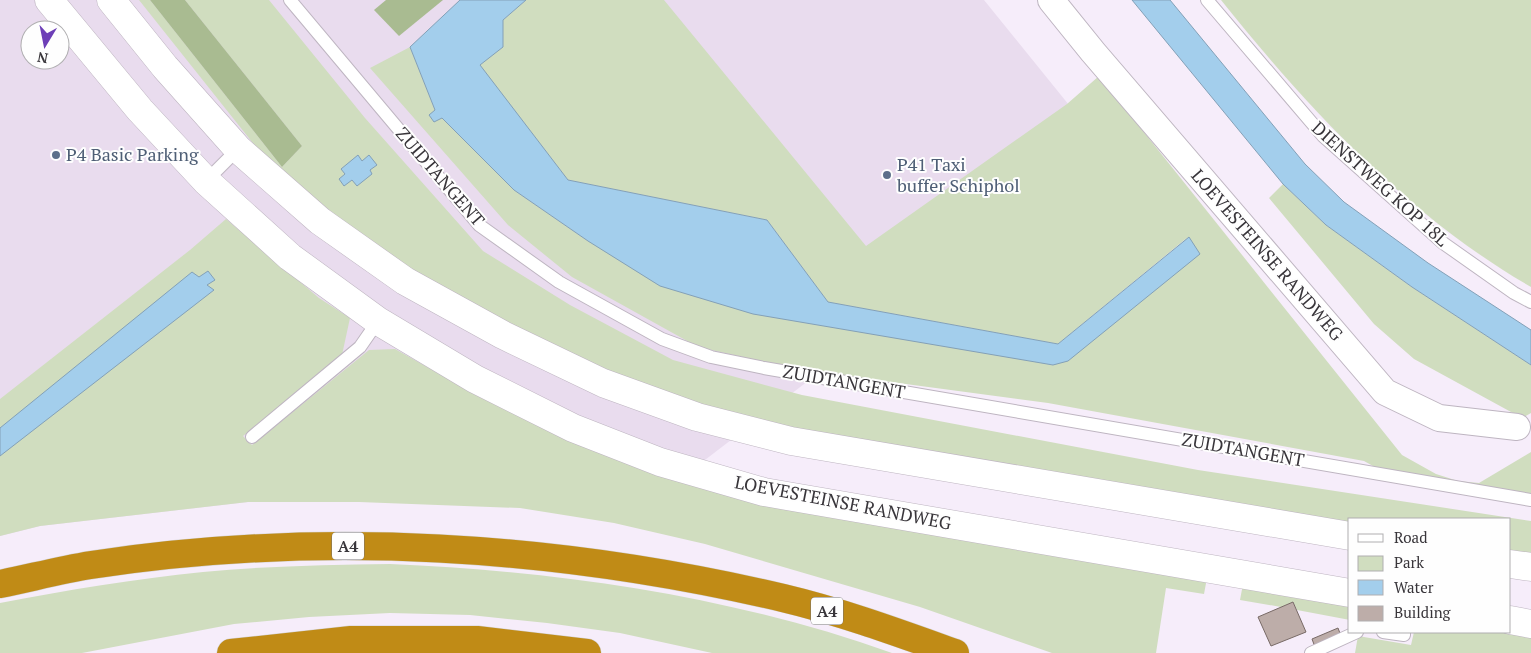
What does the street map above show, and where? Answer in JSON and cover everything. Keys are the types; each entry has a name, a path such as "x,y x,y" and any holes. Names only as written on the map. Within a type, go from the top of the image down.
{"highway":[{"name":"A4","path":"0,584 90,565 257,549 372,546 484,550 643,569 777,597 903,634 955,653"},
{"path":"231,653 351,640 478,640 587,653"}],"street":[{"name":"LOEVESTEINSE RANDWEG","path":"49,0 140,110 206,181 290,257 378,321 475,378 573,428 660,462 755,489 1348,593"},
{"path":"111,0 165,67 238,149 320,221 405,281 503,335 603,383 697,417 791,441 1348,536"},
{"name":"LOEVESTEINSE RANDWEG","path":"1051,0 1106,68 1385,392 1438,418 1524,426"},
{"path":"1511,564 1531,567"},
{"path":"1511,620 1531,624"}],"lane":[{"name":"ZUIDTANGENT","path":"290,0 479,224 559,282 662,339 711,357 764,368 1531,500"},
{"name":"DIENSTWEG KOP 18L","path":"1207,0 1323,136 1443,243 1514,293 1531,302"},
{"path":"206,181 238,149"},
{"path":"252,437 360,347 378,321"},
{"path":"1311,653 1355,633"},
{"path":"1390,633 1404,635 1404,633"}],"shaded area":[{"path":"0,0 984,0 1107,152 637,512 471,501 248,502 40,526 0,536"}],"green space":[{"path":"139,0 150,0 282,167 302,146 185,0 269,0 365,118 483,251 570,305 673,360 802,395 1198,470 1531,521 1531,560 1511,557 1511,518 1348,518 1348,531 800,436 615,380 445,294 275,171"},
{"path":"150,0 185,0 302,146 282,167"},
{"path":"386,0 443,0 399,36 374,10"},
{"path":"526,0 664,0 866,246 1067,104 1099,76 1402,455 1436,474 1458,481 1479,483 1531,452 1531,498 1391,476 1364,461 1048,403 801,370 698,347 572,277 508,225 370,68 410,47 435,110 514,190 588,241 1052,365 1188,237 1058,344 828,302 767,220 568,180 479,65 502,47 503,20"},
{"path":"1221,0 1531,0 1531,287 1486,259 1443,228 1363,158 1289,81"},
{"path":"1283,184 1326,225 1412,287 1531,365 1531,413 1522,418 1414,359 1374,324 1269,198"},
{"path":"226,219 319,298 350,318 342,355 243,436 252,445 369,350 395,349 479,396 556,434 1207,578 1204,594 1166,588 1156,653 1052,653 920,607 705,544 614,523 520,508 359,502 248,502 40,526 0,536 0,399 190,250"},
{"path":"390,564 454,567 517,573 581,580 644,590 770,616 892,653 712,653 620,633 547,623 470,615 390,613 309,617 234,624 82,653 0,653 0,603 101,585 203,572 273,567"},
{"path":"1243,584 1348,603 1348,620 1297,610 1293,602 1281,607 1240,600"},
{"path":"1511,632 1531,634 1531,653 1355,653 1358,636 1411,645 1414,633"}],"water":[{"path":"460,0 526,0 503,20 503,47 480,65 568,180 767,220 828,302 1058,344 1189,237 1200,254 1068,361 1053,365 753,314 660,286 588,241 514,190 442,118 434,122 429,115 435,110 410,47"},
{"path":"1132,0 1170,0 1305,164 1344,202 1428,263 1531,330 1531,365 1412,287 1326,225 1283,184"},
{"path":"358,155 362,161 369,155 377,165 370,170 372,174 357,186 352,180 344,186 339,179 345,174 341,169"},
{"path":"208,271 215,280 207,285 214,290 0,456 0,428 192,272 199,277"}],"building":[{"path":"1293,602 1306,632 1271,646 1258,617"},
{"path":"1338,628 1341,636 1315,647 1312,639"}],"place":[{"name":"P4 Basic Parking","path":"56,155"},
{"name":"P41 Taxi buffer Schiphol","path":"887,175"}]}
